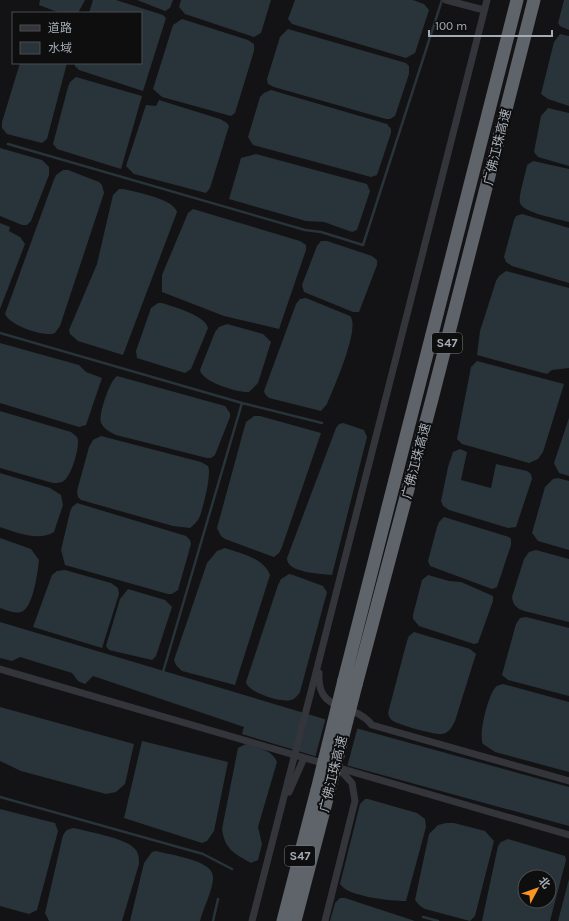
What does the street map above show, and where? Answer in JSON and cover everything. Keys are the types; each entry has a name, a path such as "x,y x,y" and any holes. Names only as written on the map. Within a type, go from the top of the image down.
{"highway":[{"name":"广佛江珠高速","path":"296,921 323,791 517,0"},
{"name":"广佛江珠高速","path":"350,682 432,399 534,0"},
{"name":"广佛江珠高速","path":"283,921 323,791"}],"street":[{"path":"447,0 484,10"},
{"path":"252,921 487,0"},
{"path":"320,653 318,685 322,696 330,703 358,713 372,725 569,781"},
{"path":"0,670 569,835"},
{"path":"281,808 304,758"},
{"path":"325,921 356,795 349,777 335,767"}],"water":[{"path":"40,0 85,0 79,12 57,12 39,5"},
{"path":"93,0 116,0 163,15 166,18 143,91 79,70 74,64 142,64 142,12 89,12"},
{"path":"137,0 173,0 170,8 165,11"},
{"path":"181,0 271,0 261,33 254,37 185,14 179,7"},
{"path":"295,0 413,0 424,4 429,10 415,53 406,58 292,24 288,19"},
{"path":"564,0 569,0 569,30 560,26 558,23"},
{"path":"182,19 248,40 254,44 254,51 235,113 231,116 162,97 153,89 173,25"},
{"path":"288,29 406,63 409,66 409,74 395,116 390,119 386,119 268,84 267,79 280,37"},
{"path":"560,34 569,36 569,106 548,99 541,94 554,42"},
{"path":"20,64 67,64 47,139 42,143 7,134 2,128 2,122"},
{"path":"76,77 142,96 121,169 57,149 53,144 68,87 70,82"},
{"path":"271,90 387,124 391,129 391,133 377,175 371,177 253,145 248,137 260,97 264,93"},
{"path":"159,100 220,119 229,126 210,188 206,193 134,174 126,166 146,105 156,106"},
{"path":"548,108 569,113 569,166 538,157 534,152 541,116"},
{"path":"0,148 42,160 49,167 49,175 31,221 27,225 22,225 0,216"},
{"path":"256,154 367,184 370,191 357,230 352,232 324,222 306,221 229,199 241,158"},
{"path":"533,161 569,169 569,222 534,213 523,207 520,203 520,195 527,165"},
{"path":"63,170 68,170 99,182 102,185 104,193 60,326 55,333 44,334 28,330 20,326 8,318 5,314 53,182 56,175"},
{"path":"119,189 136,192 162,200 174,207 177,212 123,355 78,341 70,334 69,330 97,264 113,195"},
{"path":"193,209 300,241 306,245 306,250 279,329 224,316 162,292 162,275 188,213"},
{"path":"522,214 569,228 569,283 512,266 506,262 504,257 514,220 516,216"},
{"path":"0,223 10,227 9,231 20,237 25,244 0,309"},
{"path":"321,241 327,241 372,256 377,260 377,265 359,312 353,312 304,292 302,285 317,246"},
{"path":"506,271 569,288 569,368 552,370 547,374 477,355 480,331 496,281 499,276"},
{"path":"306,298 350,316 352,322 352,332 345,358 327,404 321,411 269,398 264,391 296,304 300,299"},
{"path":"158,303 162,303 195,315 206,323 208,328 191,369 185,373 137,358 136,351 151,308"},
{"path":"227,324 263,334 271,342 258,383 249,392 237,391 221,386 207,379 200,370 215,332 219,327"},
{"path":"0,343 79,365 86,372 102,378 86,425 79,427 0,403"},
{"path":"477,361 564,384 543,452 538,459 529,463 462,444 457,439 471,367"},
{"path":"117,376 225,406 230,413 230,417 215,455 211,458 207,458 116,435 105,429 101,423 101,413 111,384"},
{"path":"0,411 71,432 77,437 78,446 75,459 68,477 65,480 60,483 53,483 0,468"},
{"path":"254,416 260,416 321,433 282,547 279,553 274,557 225,539 221,536 217,528 246,422"},
{"path":"569,418 569,476 559,473 554,463"},
{"path":"343,423 364,430 367,437 332,575 305,572 292,567 288,563 287,558 336,428 339,424"},
{"path":"101,436 201,462 208,466 209,476 207,491 200,516 196,523 190,528 173,526 81,500 78,497 77,491 89,447 93,440"},
{"path":"460,449 467,452 461,480 491,488 496,464 527,471 531,474 532,479 516,527 508,528 449,510 443,506 441,501 448,467 453,452"},
{"path":"0,473 50,488 61,495 63,505 54,532 48,535 34,536 0,527"},
{"path":"558,478 569,481 569,550 538,541 532,533 545,487 553,479"},
{"path":"77,503 186,536 190,540 191,544 178,590 172,594 168,594 65,565 61,550 70,512 72,507"},
{"path":"444,517 509,537 511,539 511,545 497,587 492,589 430,566 428,561 437,527 439,522"},
{"path":"0,538 31,549 39,560 32,597 29,604 21,612 13,612 0,608"},
{"path":"225,548 257,560 267,569 270,575 235,685 182,671 176,665 174,660 207,563 217,551"},
{"path":"536,550 569,559 569,622 524,611 517,607 513,602 512,597 524,559 529,552"},
{"path":"65,570 111,583 118,588 119,594 102,648 33,627 52,575 57,571"},
{"path":"289,574 323,586 327,592 300,692 294,699 280,700 258,693 248,686 246,682 278,585 281,579"},
{"path":"428,575 449,581 461,582 493,596 493,601 478,643 474,644 419,626 413,619 422,580"},
{"path":"128,589 165,600 172,607 156,656 152,660 109,650 106,646 120,599"},
{"path":"526,617 569,628 569,696 508,680 502,675 516,624 520,618"},
{"path":"0,622 341,724 569,787 569,826 331,761 242,734 244,727 93,676 85,684 78,681 72,673 20,657 12,661 0,658"},
{"path":"414,632 470,649 476,654 455,721 447,732 442,734 432,733 402,725 392,720 388,714 407,641 409,636"},
{"path":"503,684 569,702 569,772 495,752 483,744 482,733 484,716 489,699 496,687"},
{"path":"0,707 134,744 125,784 116,792 106,794 21,771 0,761"},
{"path":"142,741 228,762 214,831 207,841 202,843 124,818"},
{"path":"246,744 272,754 277,762 258,827 262,844 258,860 251,863 231,850 225,842 222,829 238,748"},
{"path":"365,799 417,813 425,819 426,827 406,901 381,899 361,895 352,892 340,884 360,804"},
{"path":"0,809 55,823 58,831 37,910 29,914 0,906"},
{"path":"454,823 485,831 494,841 475,916 470,921 425,909 415,900 429,834 438,825"},
{"path":"74,828 116,839 130,845 135,849 139,858 139,864 122,921 49,921 45,913 62,839 66,831"},
{"path":"508,839 565,856 566,860 557,894 557,869 517,869 517,909 553,909 550,921 482,921 498,846 501,842"},
{"path":"156,851 180,856 198,862 211,870 213,876 212,886 200,921 130,921 144,863 152,852"},
{"path":"569,879 569,921 558,921"},
{"path":"340,898 345,898 415,921 330,921 335,903"}],"pier":[{"path":"326,717 358,726 347,767 315,758"}],"waterway":[{"path":"8,144 305,230 321,232 363,245 442,0"},
{"path":"0,333 242,403 322,423"},
{"path":"163,672 242,403"},
{"path":"0,797 203,854 232,869"},
{"path":"213,921 218,899"},
{"path":"423,917 438,921"}]}
